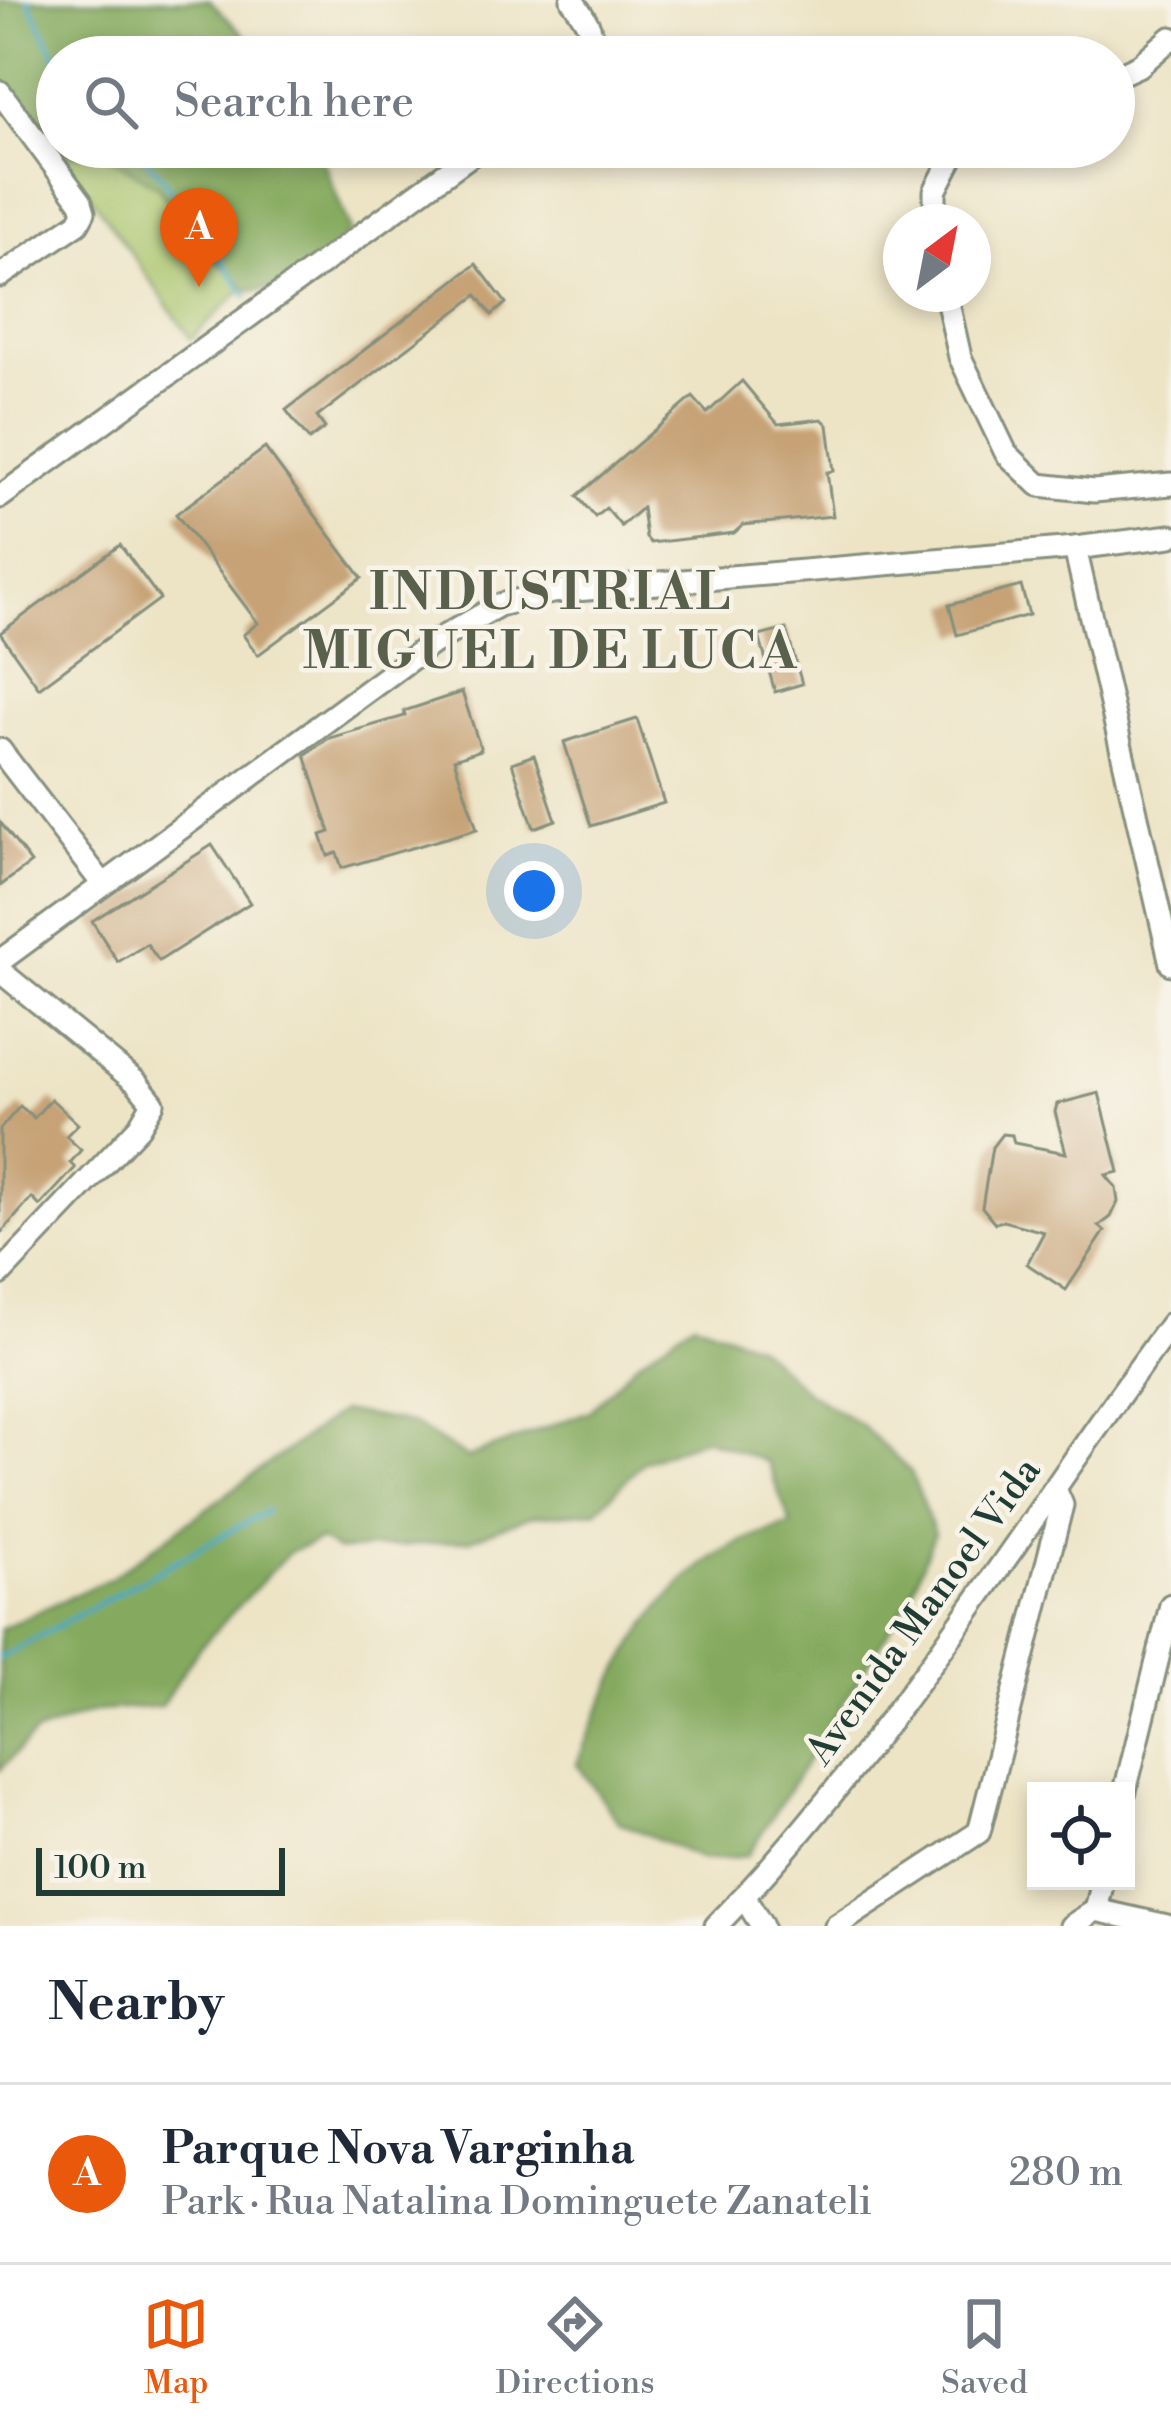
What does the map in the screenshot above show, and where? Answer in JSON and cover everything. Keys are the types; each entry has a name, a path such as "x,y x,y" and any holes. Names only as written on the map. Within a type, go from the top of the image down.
{"street":[{"path":"572,0 591,36"},
{"path":"1135,67 1171,38"},
{"path":"0,92 36,141"},
{"path":"0,276 78,223 85,212 56,168"},
{"path":"0,496 453,168"},
{"path":"935,204 935,191 947,168"},
{"path":"950,312 959,357 1006,453 1039,485 1094,491 1171,484"},
{"path":"0,1274 139,1127 153,1103 137,1083 0,966 102,883 431,644 499,605 552,592 1171,536"},
{"path":"1075,548 1171,964"},
{"path":"0,750 102,883"},
{"name":"Avenida Manoel Vida","path":"716,1926 844,1780 1171,1324"},
{"path":"836,1926 979,1832 1061,1505 1056,1490"},
{"path":"1127,1782 1171,1605"},
{"path":"1071,1926 1096,1910 1101,1890"},
{"path":"744,1897 762,1926"},
{"path":"1096,1910 1167,1926"}],"green space":[{"path":"0,0 209,0 245,36 36,36 36,134 0,91"},
{"path":"72,168 247,168 297,236 191,339"},
{"path":"128,168 326,168 350,230 315,286 249,291 200,245 158,187"},
{"path":"694,1321 757,1345 806,1391 862,1426 911,1472 934,1534 910,1597 747,1856 704,1860 619,1822 577,1764 618,1672 655,1613 677,1588 730,1547 791,1524 767,1462 704,1438 643,1462 596,1511 530,1516 469,1540 337,1551 320,1540 289,1552 197,1650 161,1706 96,1711 34,1734 0,1770 0,1629 111,1578 341,1411 411,1423 467,1458 590,1411 637,1362"}],"building":[{"path":"476,264 506,303 492,315 477,295 317,417 325,428 309,440 286,410"},
{"path":"742,381 778,424 822,419 828,425 833,516 743,525 734,533 651,543 642,508 621,526 606,508 595,517 577,496 693,397 707,413"},
{"path":"265,448 362,578 258,655 243,635 258,623 176,514"},
{"path":"120,545 160,599 39,688 0,633"},
{"path":"1021,586 1029,615 957,635 949,605"},
{"path":"786,629 802,684 775,692 759,636"},
{"path":"462,692 481,750 454,759 477,829 342,868 337,853 328,856 321,835 330,832 305,755 329,738 405,716 404,711"},
{"path":"637,719 664,803 591,826 564,742"},
{"path":"534,755 556,820 534,828 512,763"},
{"path":"0,822 31,863 0,886"},
{"path":"212,845 250,903 159,961 147,944 118,962 92,921"},
{"path":"1099,1093 1119,1172 1106,1175 1116,1188 1118,1202 1111,1217 1099,1226 1105,1231 1066,1290 1027,1264 1044,1232 995,1223 982,1207 992,1147 1002,1134 1012,1135 1014,1143 1066,1153 1057,1104"},
{"path":"51,1099 78,1124 66,1136 81,1150 70,1163 75,1168 40,1206 32,1198 0,1234 0,1129 20,1106 34,1118"}],"waterway":[{"path":"28,0 46,36"},
{"path":"154,168 247,296"},
{"path":"0,1658 267,1511"}],"place":[{"name":"Parque Nova Varginha","path":"199,287"}],"district":[{"name":"INDUSTRIAL MIGUEL DE LUCA","path":"551,620"}]}
